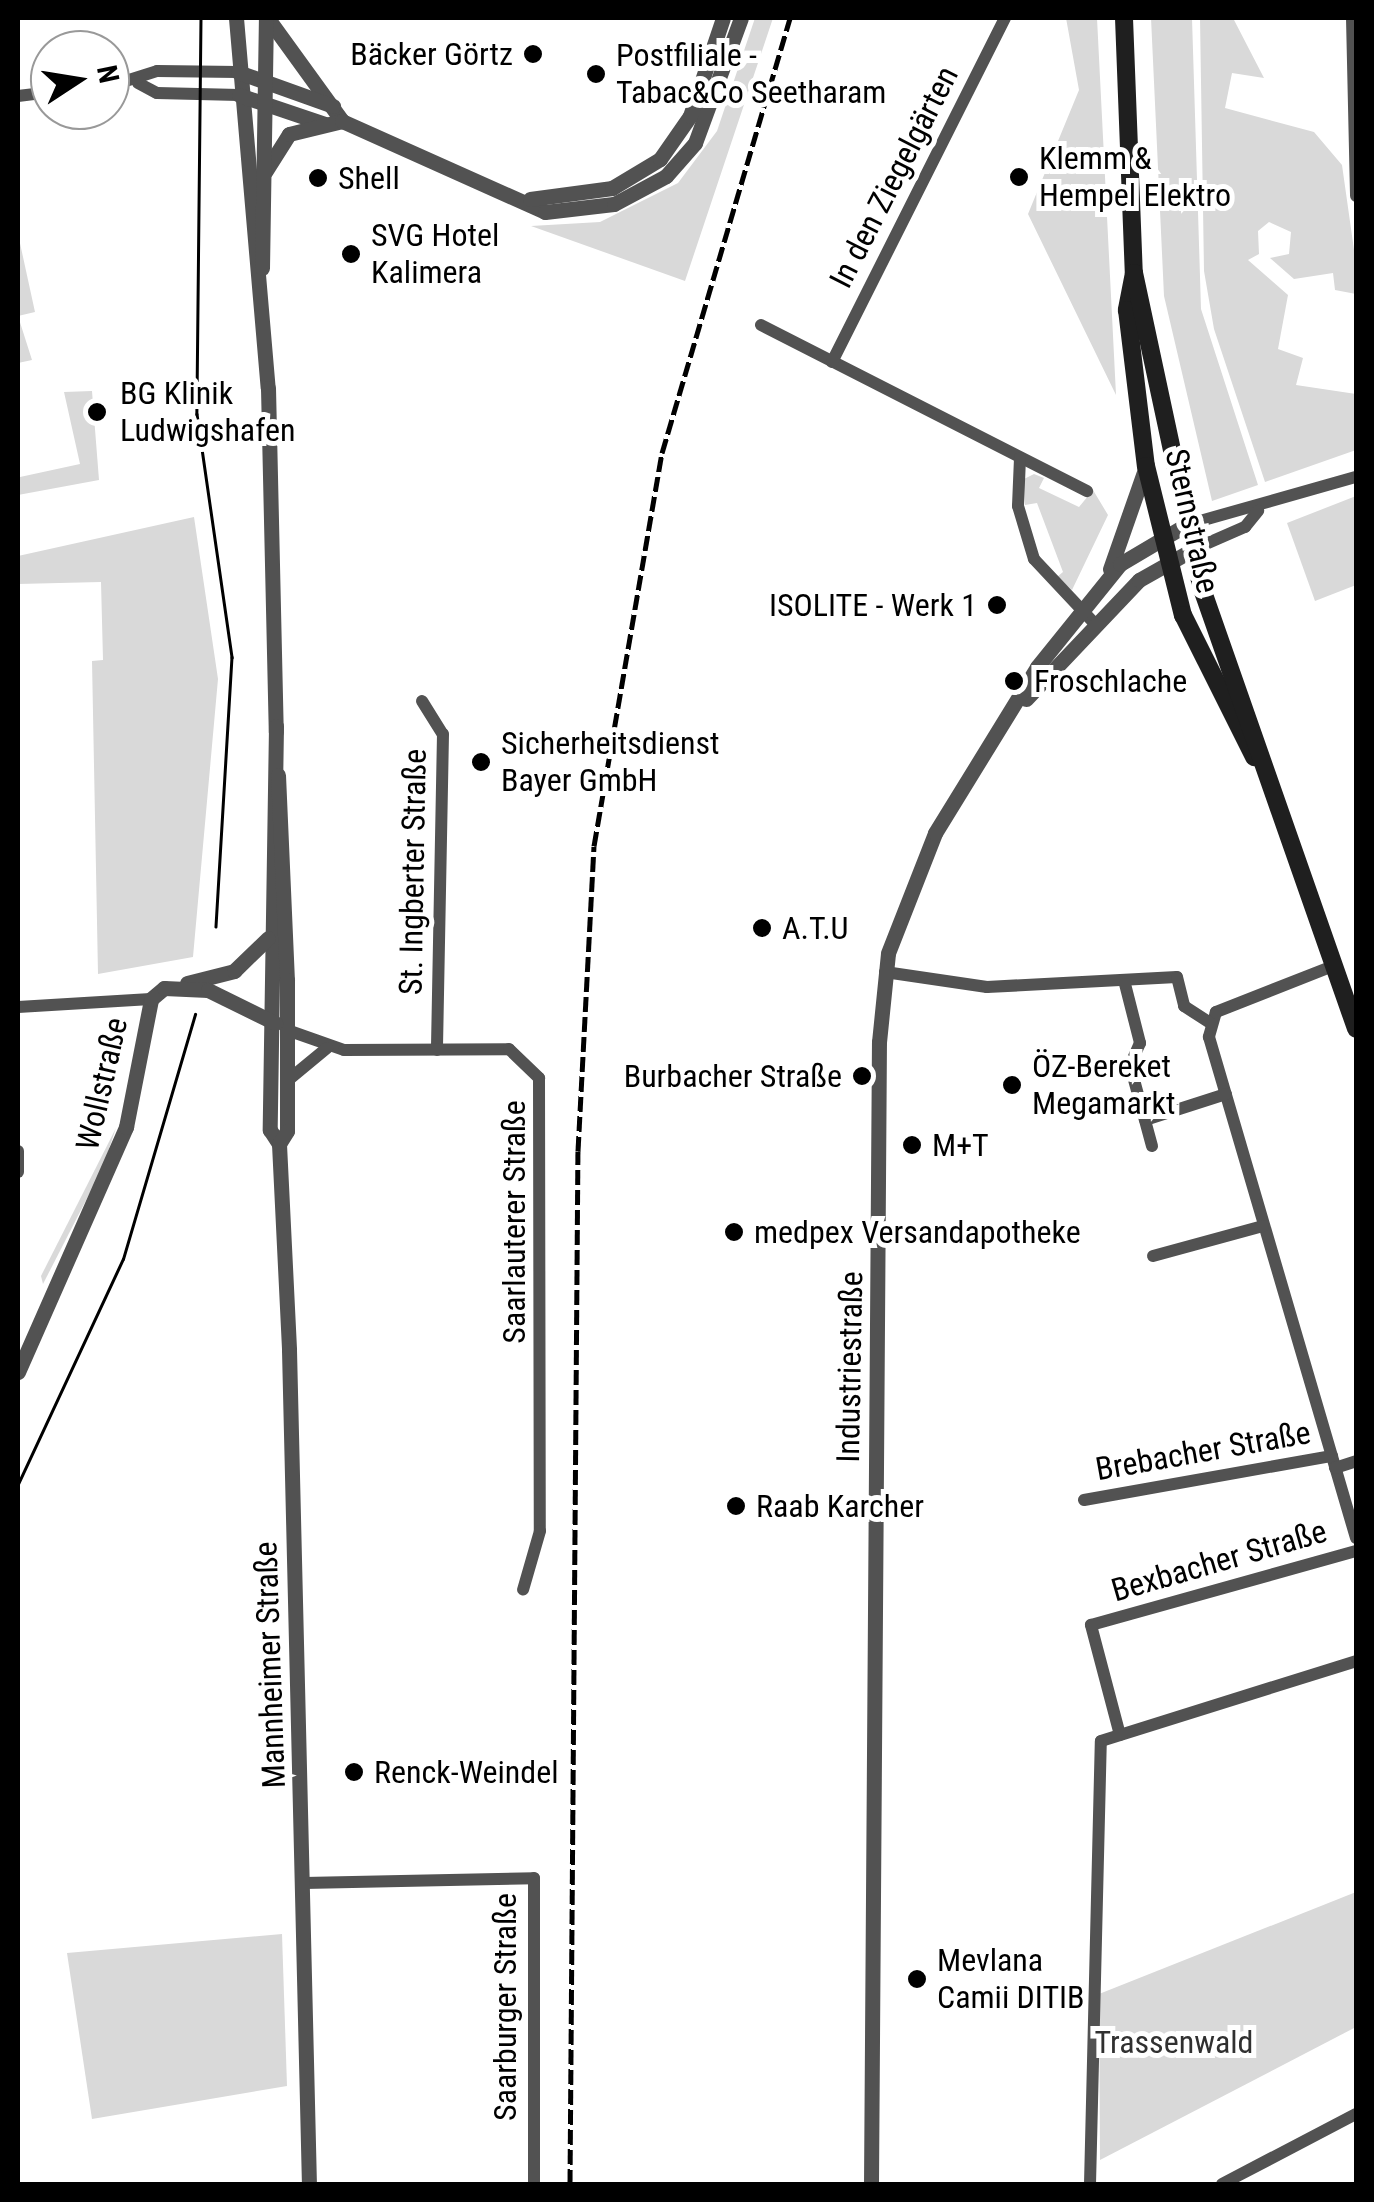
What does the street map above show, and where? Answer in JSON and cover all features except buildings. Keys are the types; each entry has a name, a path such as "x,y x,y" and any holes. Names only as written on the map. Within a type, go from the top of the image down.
{"main road":[{"name":"Sternstraße","path":"1124,18 1134,273 1186,525 1259,766 1356,1029"},
{"name":"Sternstraße","path":"1134,273 1127,310 1146,466 1160,535 1214,689 1259,766"}],"street":[{"name":"Mannheimer Straße","path":"236,18 248,220 260,292 287,1030 287,1081 279,1144 310,2184"},
{"name":"Mannheimer Straße","path":"260,292 267,219 267,18"},
{"path":"267,18 340,114"},
{"path":"530,199 612,188 660,160 690,116 723,18"},
{"path":"130,84 157,71 238,72 266,78 530,199 546,212 597,209 666,176 706,122 741,18"},
{"name":"In den Ziegelgärten","path":"832,362 1005,18"},
{"path":"1352,18 1356,196"},
{"path":"138,83 157,93 265,100 324,124"},
{"path":"265,172 289,134 324,124 340,114"},
{"path":"248,220 267,219"},
{"path":"761,326 1087,491"},
{"path":"1020,458 1018,506 1030,550 1048,583 1095,624"},
{"path":"1104,582 1146,466"},
{"path":"1186,525 1258,511 1356,477"},
{"path":"1192,550 1245,527 1258,511"},
{"name":"Industriestraße","path":"871,2184 885,972 915,872 1079,612 1104,582 1160,535 1186,525"},
{"name":"Industriestraße","path":"1019,705 1095,624 1167,562 1192,550"},
{"name":"St. Ingberter Straße","path":"422,702 443,734 437,1050"},
{"name":"Mannheimer Straße","path":"276,726 268,938 270,1130 279,1144"},
{"path":"18,1007 157,994 234,971 268,938"},
{"path":"885,972 987,988 1125,984 1177,977 1184,1006 1209,1022 1334,966"},
{"path":"1125,984 1140,1043 1130,1065 1152,1146"},
{"name":"Wollstraße","path":"18,1372 120,1142 157,994 208,990 287,1030"},
{"name":"Bexbacher Straße","path":"1209,1022 1263,1226 1356,1538"},
{"name":"Saarlauterer Straße","path":"287,1030 326,1048 509,1049 533,1065 544,1093 540,1530 523,1590"},
{"path":"287,1081 326,1048"},
{"path":"1145,1120 1226,1094"},
{"path":"18,1152 18,1172"},
{"path":"1153,1256 1263,1226"},
{"name":"Brebacher Straße","path":"1084,1500 1356,1461"},
{"name":"Bexbacher Straße","path":"1120,1735 1091,1625 1356,1551"},
{"path":"1090,2184 1100,1742 1356,1661"},
{"name":"Saarburger Straße","path":"304,1883 534,1878 534,2184"},
{"path":"1222,2184 1356,2114"}],"green space":[{"path":"755,18 773,18 685,281 531,226 600,222 678,183 717,131"},
{"path":"1066,18 1097,18 1116,395 1028,214 1079,90"},
{"path":"1151,18 1192,18 1201,309 1258,485 1212,501 1164,296"},
{"path":"1200,18 1233,18 1264,78 1232,73 1225,108 1314,132 1342,165 1356,264 1356,294 1335,290 1333,273 1294,279 1270,258 1289,254 1291,232 1269,222 1258,231 1259,254 1248,260 1288,295 1278,349 1303,358 1296,385 1356,394 1356,450 1265,482 1214,329 1204,271"},
{"path":"18,234 35,312 18,316"},
{"path":"18,316 32,360 18,363"},
{"path":"92,391 99,480 18,495 18,466 20,477 80,464 64,392"},
{"path":"1034,474 1044,478 1039,488 1079,507 1093,490 1108,515 1072,590 1057,577 1063,572 1037,503 1025,505 1024,479"},
{"path":"1356,496 1356,585 1315,601 1287,523"},
{"path":"194,517 218,679 193,957 98,974 92,661 103,660 101,582 18,584 18,556"},
{"path":"116,1128 102,1169 43,1284 41,1276"},
{"name":"Trassenwald","path":"1356,1892 1356,2027 1100,2160 1099,1994"},
{"path":"282,1934 287,2086 92,2119 67,1953"}],"tram line":[{"path":"201,18 197,414 232,657 216,927"},
{"path":"18,1484 123,1259 195,1014"}],"railway":[{"path":"570,2184 578,1151 594,846 662,453 790,18"}],"place":[{"name":"Bäcker Görtz","path":"533,54"},
{"name":"Postfiliale - Tabac&Co Seetharam","path":"596,74"},
{"name":"Klemm & Hempel Elektro","path":"1019,177"},
{"name":"Shell","path":"318,178"},
{"name":"SVG Hotel Kalimera","path":"351,254"},
{"name":"BG Klinik Ludwigshafen","path":"97,412"},
{"name":"ISOLITE - Werk 1","path":"997,605"},
{"name":"Froschlache","path":"1014,681"},
{"name":"Sicherheitsdienst Bayer GmbH","path":"481,762"},
{"name":"A.T.U","path":"762,928"},
{"name":"Burbacher Straße","path":"862,1076"},
{"name":"ÖZ-Bereket Megamarkt","path":"1012,1085"},
{"name":"M+T","path":"912,1145"},
{"name":"medpex Versandapotheke","path":"734,1232"},
{"name":"Raab Karcher","path":"736,1506"},
{"name":"Renck-Weindel","path":"354,1772"},
{"name":"Mevlana Camii DITIB","path":"917,1979"}]}
